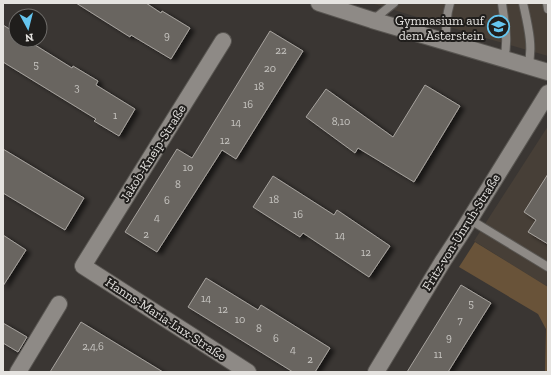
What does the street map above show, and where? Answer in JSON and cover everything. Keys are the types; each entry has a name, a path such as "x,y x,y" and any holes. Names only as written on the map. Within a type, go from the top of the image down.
{"street":[{"path":"319,3 548,72"},
{"name":"Jakob-Kneip-Straße","path":"83,266 223,41"},
{"name":"Fritz-von-Unruh-Straße","path":"376,372 420,297 548,93"},
{"name":"Hanns-Maria-Lux-Straße","path":"83,266 248,372"},
{"path":"18,372 59,304"}],"lane":[{"path":"372,20 394,3"},
{"path":"446,42 446,23 450,3"},
{"path":"502,3 506,42 506,52 504,58"},
{"path":"523,3 530,49 530,60 528,66"},
{"path":"547,3 548,8"},
{"path":"469,219 548,267"}],"shaded area":[{"name":"Gymnasium auf dem Asterstein","path":"371,3 548,3 548,56 489,39"},
{"path":"548,126 548,287 474,241"},
{"path":"475,242 548,287 548,372 545,372 546,329 538,314 459,267"}],"building":[{"path":"76,3 146,3 161,13 162,11 190,28 171,59 131,35 130,37"},
{"path":"3,25 8,28 8,48 40,48 72,68 73,66 98,81 96,85 135,109 119,136 94,121 96,119 3,62"},
{"path":"270,31 303,51 236,159 222,150 157,252 125,232 177,149 192,158"},
{"path":"425,85 460,106 414,182 358,148 355,153 306,117 326,89 393,137"},
{"path":"3,149 84,198 65,230 3,193"},
{"path":"548,174 548,244 528,232 536,220 524,212"},
{"path":"273,176 334,215 337,210 390,246 369,277 303,233 300,237 253,207"},
{"path":"3,235 26,250 3,286"},
{"path":"206,278 258,310 261,305 330,348 315,372 293,372 188,307"},
{"path":"461,285 491,303 448,372 407,372"},
{"path":"81,322 163,372 50,372"},
{"path":"3,323 27,337 18,352 3,343"}],"place":[{"name":"Gymnasium auf dem Asterstein","path":"499,27"}]}
